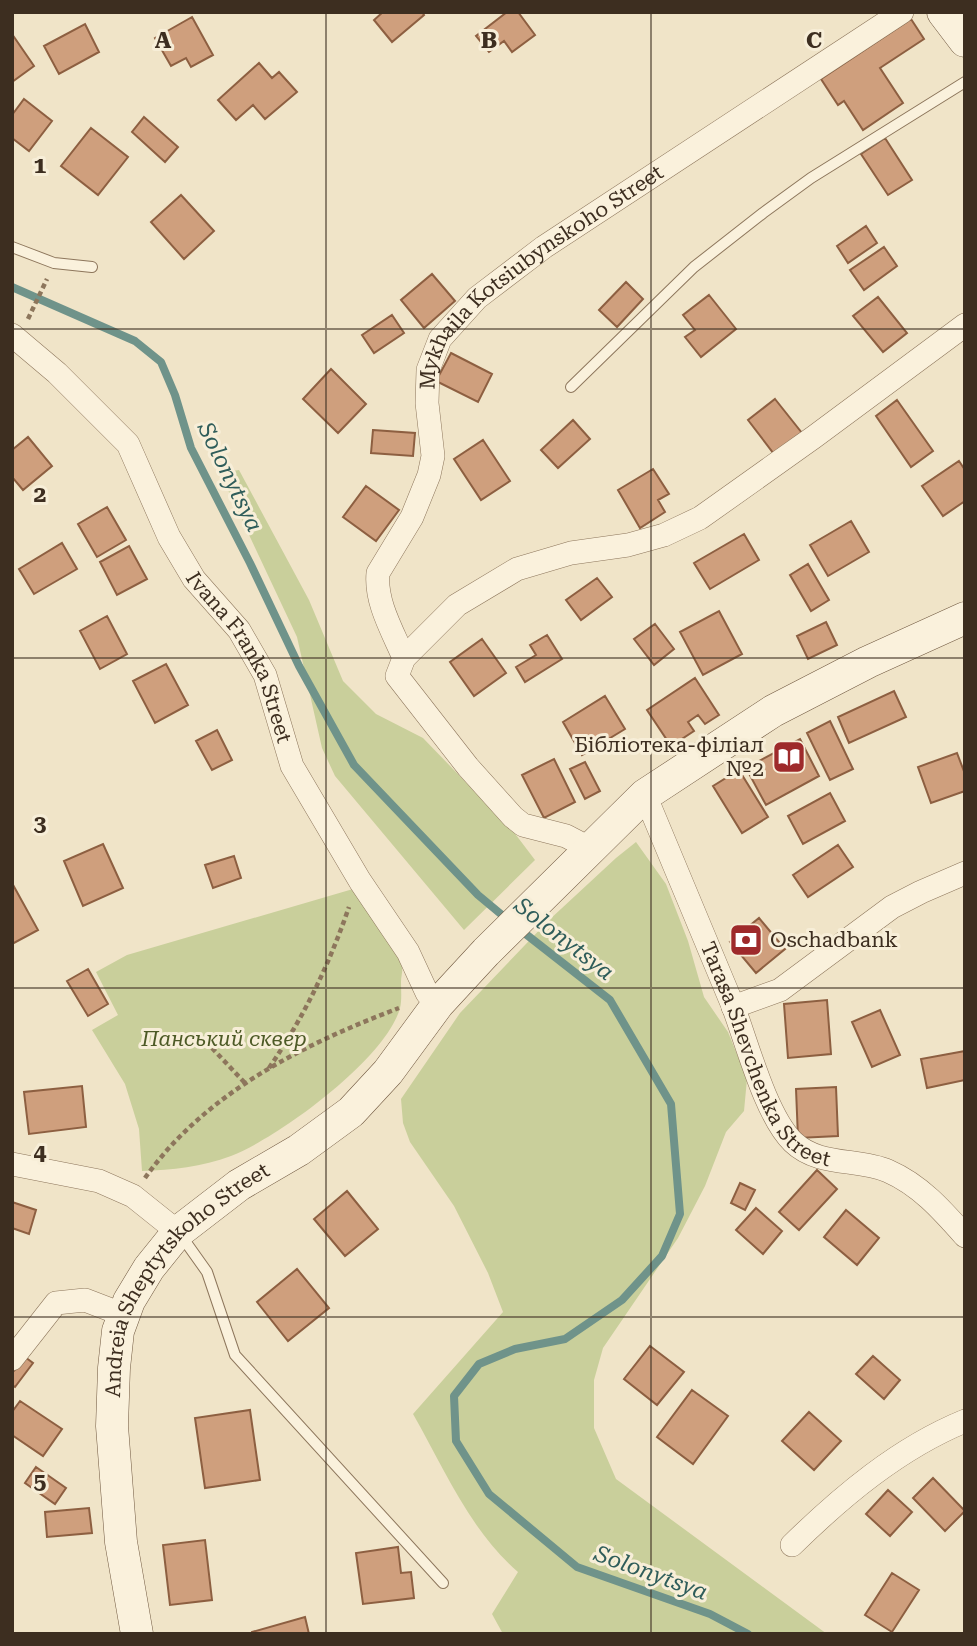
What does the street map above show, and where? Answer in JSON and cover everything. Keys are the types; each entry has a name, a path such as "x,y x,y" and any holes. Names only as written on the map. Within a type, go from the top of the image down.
{"street":[{"name":"Mykhaila Kotsiubynskoho Street","path":"589,848 566,836 523,825 513,817 468,767 397,677 404,658 380,599 378,573 412,517 429,475 433,456 427,403 428,370 440,339 477,298 544,247 902,12"},
{"path":"943,12 965,41"},
{"path":"404,658 457,605 517,569 571,553 628,545 664,535 700,518 804,445 965,325"},
{"name":"Ivana Franka Street","path":"16,337 57,373 128,444 175,547 194,579 239,630 265,675 292,766 360,881 408,952 433,999"},
{"name":"Andreia Sheptytskoho Street","path":"137,1634 121,1542 112,1426 114,1368 118,1331 129,1301 149,1268 178,1232 239,1185 299,1150 351,1112 388,1072 433,999 486,952 645,795 774,710 868,662 965,618"},
{"name":"Tarasa Shevchenka Street","path":"645,795 733,1007 775,1120 794,1143 817,1156 886,1170 914,1185 930,1198 965,1236"},
{"path":"733,1007 780,990 892,907 965,873"},
{"path":"12,1164 99,1181 133,1196 178,1232"},
{"path":"12,1359 56,1303 85,1300 124,1315"},
{"path":"792,1545 836,1503 912,1448 965,1421"}],"lane":[{"path":"571,387 694,267 763,213 811,178 965,82"},
{"path":"12,247 54,263 92,267"},
{"path":"178,1232 206,1272 235,1355 443,1583"}],"path":[{"path":"16,337 54,263"},
{"path":"267,1071 293,1034 316,991 360,881"},
{"path":"133,1196 159,1158 182,1133 211,1107 245,1084 338,1034 400,1008 433,999"},
{"path":"212,1048 245,1084"}],"green space":[{"path":"239,470 309,600 343,681 376,714 423,738 513,831 535,860 464,930 335,776 322,748 297,637 220,473"},
{"path":"636,842 666,884 688,941 704,997 728,1032 747,1079 744,1111 726,1132 705,1186 678,1238 603,1348 594,1380 594,1428 616,1479 827,1634 503,1634 492,1614 518,1572 501,1556 472,1518 413,1414 503,1312 488,1273 454,1206 410,1142 403,1123 401,1099 460,1013 548,921"},
{"name":"Панський сквер","path":"353,889 387,938 402,966 401,1005 391,1028 353,1072 328,1094 251,1147 209,1163 142,1171 139,1129 125,1084 92,1030 118,1015 96,972 127,955"}],"building":[{"path":"383,12 422,12 424,15 392,42 374,20"},
{"path":"507,12 518,12 535,35 512,52 504,41 489,52 476,36"},
{"path":"192,17 213,55 191,67 186,58 171,66 155,38"},
{"path":"911,19 924,39 880,68 903,103 863,130 844,101 838,105 821,79"},
{"path":"85,24 99,52 59,74 44,46"},
{"path":"12,34 34,66 12,82"},
{"path":"259,63 272,78 279,72 297,92 265,119 253,105 236,120 218,100"},
{"path":"24,99 52,121 29,151 12,138 12,115"},
{"path":"144,117 178,147 165,162 132,132"},
{"path":"91,128 128,157 98,195 61,166"},
{"path":"885,138 912,180 888,195 861,154"},
{"path":"181,195 214,231 184,259 151,222"},
{"path":"866,226 877,243 848,263 837,246"},
{"path":"884,247 897,266 864,290 850,270"},
{"path":"432,274 455,301 424,328 401,300"},
{"path":"626,282 643,299 617,327 599,310"},
{"path":"709,295 736,329 701,357 685,337 695,330 683,315"},
{"path":"878,297 907,333 883,352 853,316"},
{"path":"392,315 404,333 374,353 362,335"},
{"path":"451,353 492,374 478,402 436,381"},
{"path":"331,369 366,404 338,433 303,399"},
{"path":"775,399 802,433 774,454 748,420"},
{"path":"897,400 933,451 911,467 876,416"},
{"path":"573,420 590,439 558,468 541,450"},
{"path":"373,430 415,433 413,456 371,453"},
{"path":"28,437 52,466 23,490 12,477 12,450"},
{"path":"483,440 510,481 481,500 454,459"},
{"path":"959,461 965,470 965,501 943,516 922,486"},
{"path":"653,469 669,494 658,500 665,512 640,528 618,490"},
{"path":"366,486 399,510 376,541 343,517"},
{"path":"107,507 126,540 97,557 78,524"},
{"path":"851,521 869,552 828,576 810,545"},
{"path":"744,534 759,560 710,589 694,563"},
{"path":"62,543 77,569 34,594 19,569"},
{"path":"129,546 147,579 117,595 100,562"},
{"path":"808,564 829,600 811,611 790,575"},
{"path":"597,578 612,597 581,620 566,600"},
{"path":"719,611 742,654 703,675 680,632"},
{"path":"107,616 127,654 100,669 80,631"},
{"path":"826,622 837,645 808,659 797,636"},
{"path":"655,624 674,649 654,665 634,639"},
{"path":"547,635 562,659 525,682 516,667 536,655 530,645"},
{"path":"482,639 506,673 474,696 450,662"},
{"path":"166,664 188,705 155,723 133,681"},
{"path":"695,678 719,715 705,724 698,715 688,722 694,731 671,746 647,710"},
{"path":"894,691 906,717 849,743 838,717"},
{"path":"605,696 625,729 582,755 563,722"},
{"path":"830,721 853,769 830,780 807,733"},
{"path":"217,730 232,760 212,770 196,741"},
{"path":"800,739 819,776 766,805 746,768"},
{"path":"957,753 965,774 965,791 931,803 918,767"},
{"path":"554,759 575,802 544,818 522,775"},
{"path":"585,762 600,791 585,799 570,769"},
{"path":"739,770 768,817 742,833 713,786"},
{"path":"830,793 845,821 803,844 788,816"},
{"path":"103,844 123,888 83,906 64,861"},
{"path":"838,845 853,867 808,897 793,875"},
{"path":"234,856 241,878 213,888 205,865"},
{"path":"12,883 38,930 12,944"},
{"path":"759,918 785,949 756,973 730,942"},
{"path":"88,969 108,1004 88,1016 67,981"},
{"path":"827,1000 831,1054 788,1058 784,1004"},
{"path":"880,1010 900,1055 872,1067 852,1022"},
{"path":"965,1051 965,1080 927,1088 921,1059"},
{"path":"82,1086 86,1127 29,1134 24,1092"},
{"path":"836,1087 838,1136 798,1138 796,1089"},
{"path":"817,1170 837,1189 799,1230 779,1212"},
{"path":"740,1183 755,1190 745,1210 731,1203"},
{"path":"347,1191 378,1229 345,1256 314,1219"},
{"path":"12,1202 36,1210 29,1234 12,1228"},
{"path":"756,1208 782,1231 763,1254 736,1230"},
{"path":"846,1210 879,1238 857,1265 824,1237"},
{"path":"297,1269 329,1308 288,1341 257,1302"},
{"path":"650,1346 684,1372 657,1405 624,1379"},
{"path":"873,1356 900,1380 884,1399 856,1374"},
{"path":"25,1357 33,1363 15,1387 12,1385 12,1373"},
{"path":"692,1390 728,1416 693,1464 657,1437"},
{"path":"20,1401 62,1429 43,1456 12,1435 12,1412"},
{"path":"250,1410 260,1480 205,1488 195,1418"},
{"path":"809,1412 841,1441 814,1470 782,1441"},
{"path":"36,1467 66,1488 55,1504 25,1483"},
{"path":"933,1478 965,1511 945,1531 913,1498"},
{"path":"888,1490 912,1512 890,1536 866,1514"},
{"path":"89,1508 92,1533 47,1537 45,1512"},
{"path":"205,1540 212,1600 170,1605 163,1545"},
{"path":"398,1547 401,1573 411,1572 414,1598 363,1604 356,1553"},
{"path":"892,1573 919,1590 892,1632 865,1615"},
{"path":"305,1617 309,1634 252,1634 252,1632"}],"waterway":[{"name":"Solonytsya","path":"12,287 135,341 161,362 175,395 191,448 299,666 354,765 478,895 508,920"},
{"name":"Solonytsya","path":"518,928 610,1000 671,1104 680,1214 662,1256 622,1300 565,1339 515,1349 479,1364 454,1396 456,1441 489,1494 577,1567 710,1614 748,1634"}],"place":[{"name":"Бібліотека-філіал №2","path":"789,757"},
{"name":"Oschadbank","path":"746,940"}]}
